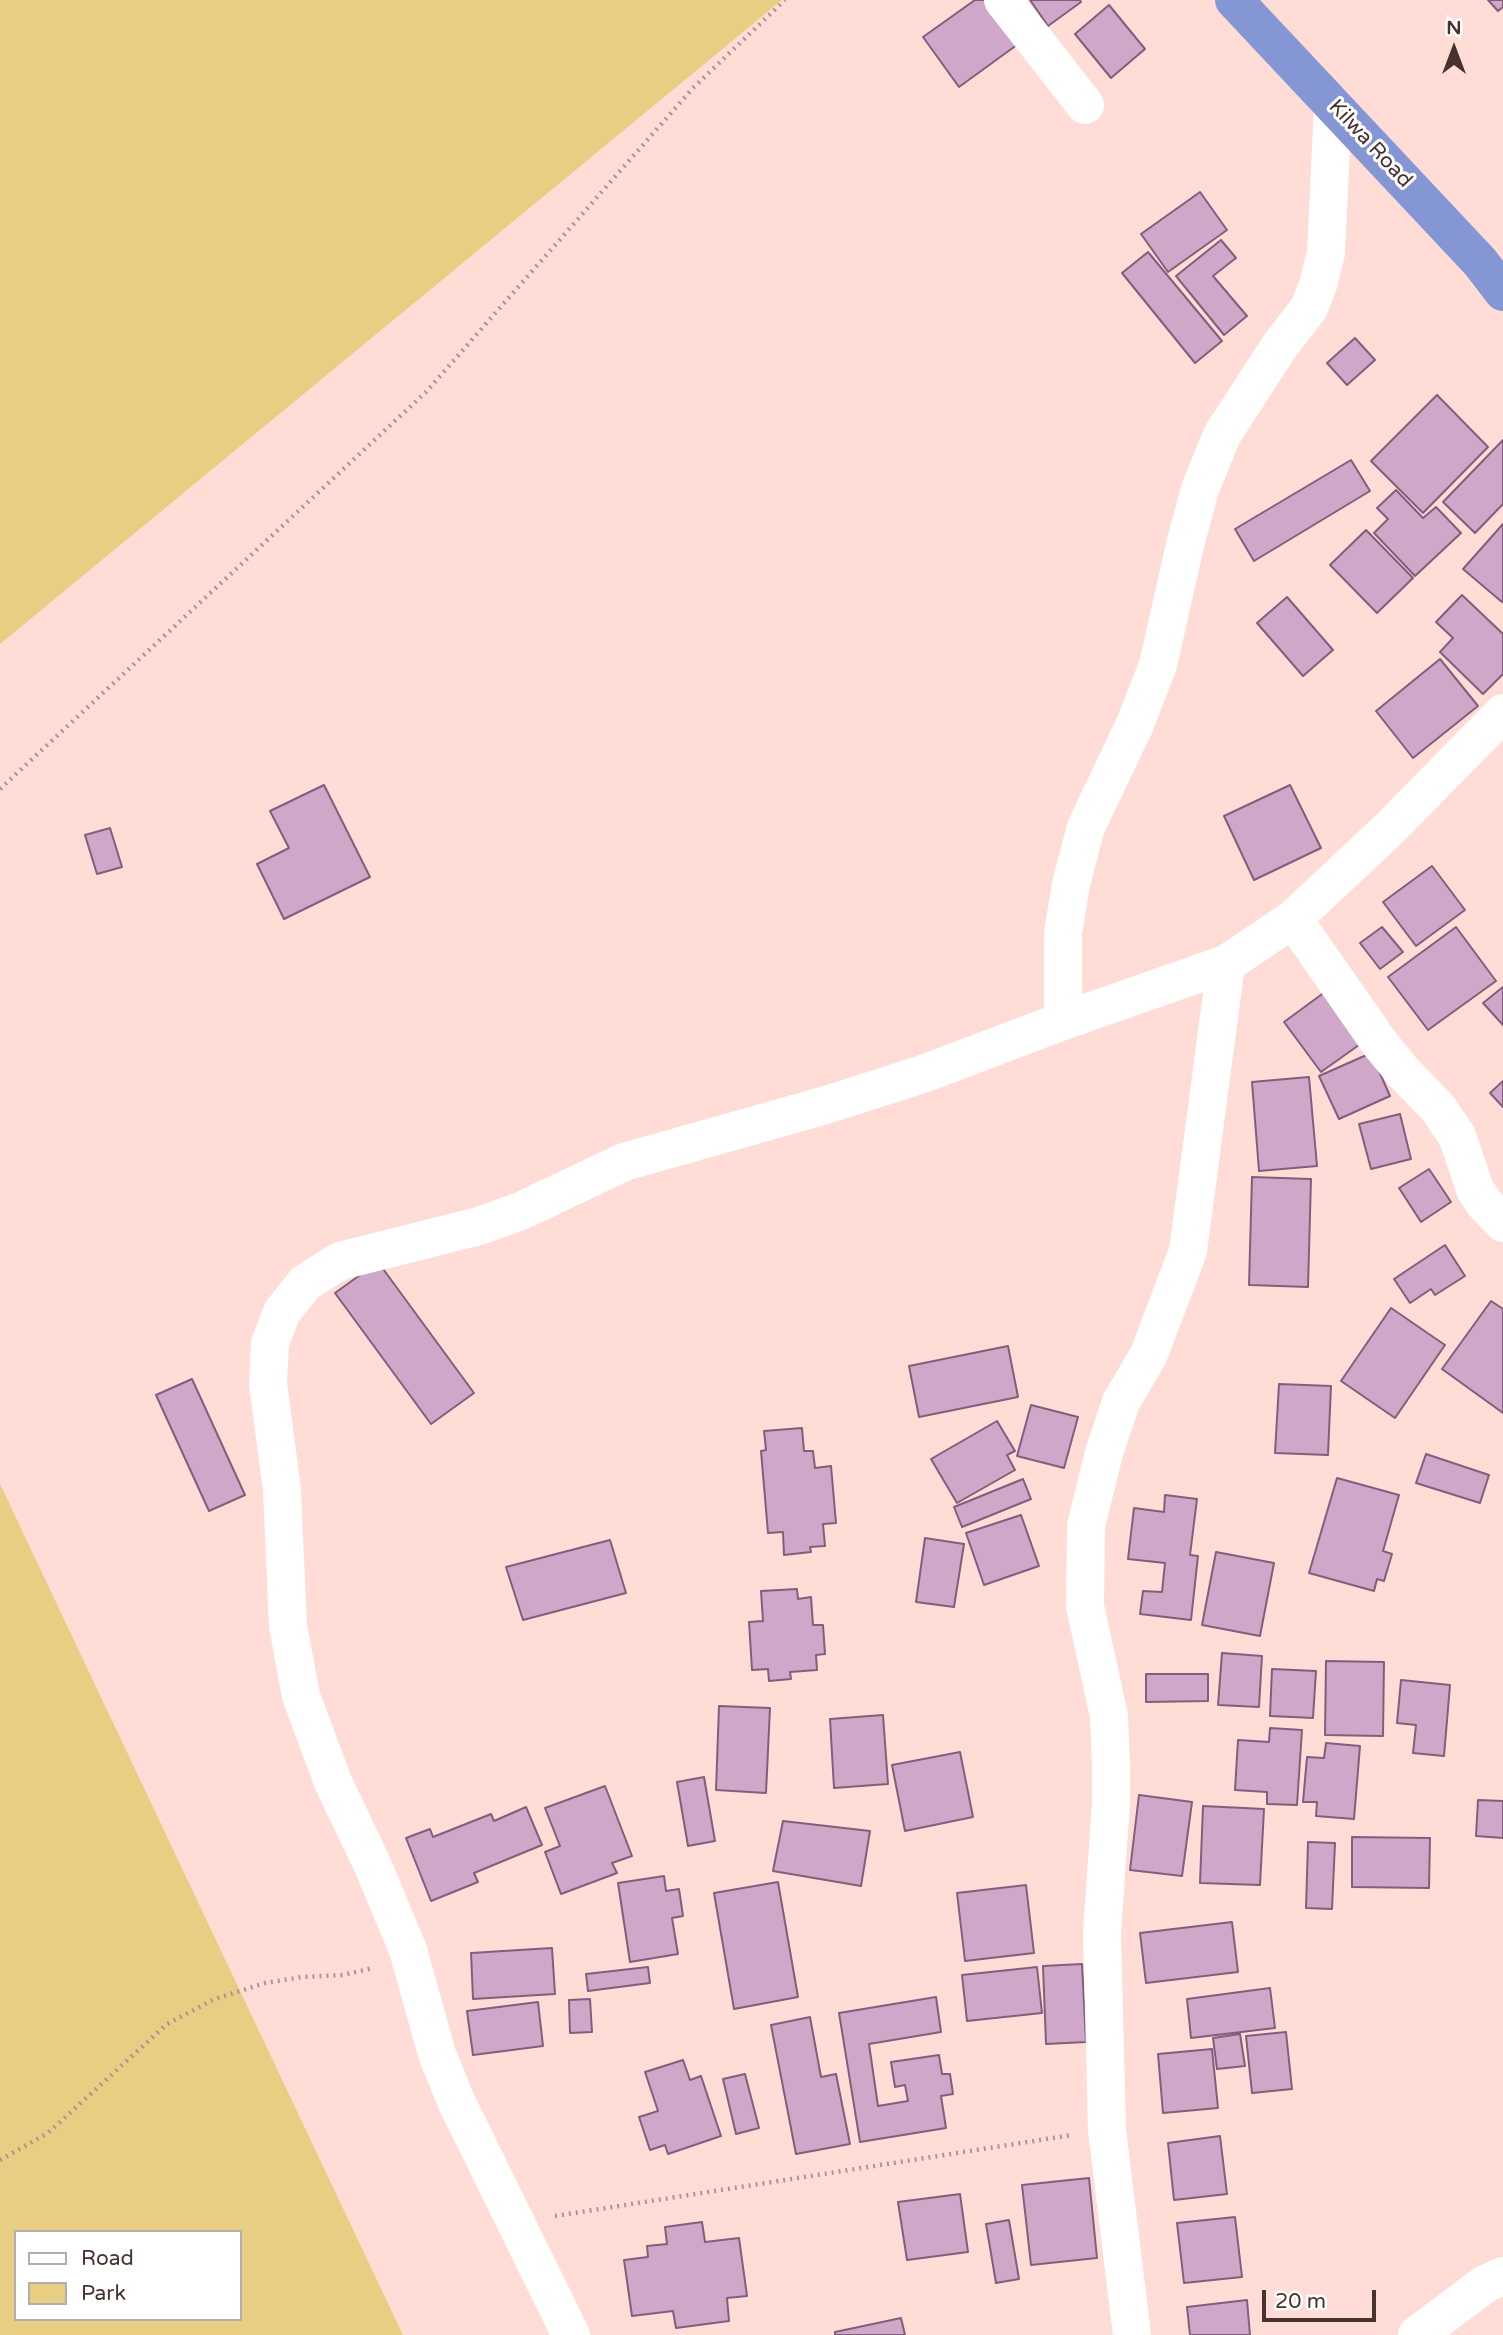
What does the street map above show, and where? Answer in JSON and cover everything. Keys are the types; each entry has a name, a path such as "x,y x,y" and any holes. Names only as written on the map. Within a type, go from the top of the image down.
{"highway":[{"name":"Kilwa Road","path":"1234,0 1480,262 1503,292"}],"street":[{"path":"1003,0 1085,104"},
{"path":"1063,1021 1063,933 1071,884 1086,827 1135,724 1158,665 1200,489 1222,435 1279,347 1309,308 1318,285 1325,253 1333,104"},
{"path":"571,2335 475,2142 437,2054 408,1950 373,1866 333,1782 301,1696 288,1626 282,1490 268,1384 270,1343 282,1312 305,1283 341,1261 479,1226 522,1211 624,1163 923,1074 1226,964 1293,919 1388,830 1503,712"},
{"path":"1293,919 1381,1045 1438,1108 1457,1136 1475,1189 1503,1223"},
{"path":"1132,2335 1107,2130 1102,1932 1111,1765 1109,1717 1085,1606 1086,1526 1104,1453 1121,1402 1149,1354 1167,1313 1188,1251 1226,964"},
{"path":"1416,2335 1485,2284 1503,2276"}],"path":[{"path":"0,789 426,392 693,88 785,0"},
{"path":"0,2160 48,2133 167,2024 215,1998 265,1983 302,1977 343,1975 377,1967 408,1950"},
{"path":"515,2222 1107,2130"}],"green space":[{"path":"0,0 782,0 0,644"},
{"path":"0,1484 403,2335 0,2335"}],"building":[{"path":"975,0 996,0 1025,39 959,87 923,37"},
{"path":"1030,0 1080,0 1081,2 1048,26"},
{"path":"1488,0 1503,0 1503,7 1498,11"},
{"path":"1109,5 1145,49 1111,78 1075,34"},
{"path":"1200,192 1227,230 1168,272 1141,234"},
{"path":"1221,240 1236,258 1213,276 1247,316 1224,335 1176,276"},
{"path":"1148,252 1222,341 1195,363 1122,273"},
{"path":"1355,338 1375,360 1347,385 1327,363"},
{"path":"1437,395 1488,447 1423,513 1371,461"},
{"path":"1503,440 1503,504 1475,533 1443,502"},
{"path":"1351,460 1370,491 1254,561 1235,529"},
{"path":"1396,490 1423,518 1436,507 1461,533 1415,576 1374,533 1388,519 1377,508"},
{"path":"1503,524 1503,600 1502,602 1463,569"},
{"path":"1366,530 1413,578 1377,613 1330,565"},
{"path":"1462,595 1503,634 1503,674 1483,694 1440,652 1453,638 1436,622"},
{"path":"1287,597 1333,650 1303,676 1257,623"},
{"path":"1440,659 1478,706 1413,758 1376,711"},
{"path":"324,785 370,877 284,919 257,864 289,848 270,811"},
{"path":"1290,785 1321,848 1254,880 1224,816"},
{"path":"110,828 122,867 97,874 85,835"},
{"path":"1432,866 1465,910 1416,946 1383,902"},
{"path":"1382,927 1403,952 1380,969 1360,943"},
{"path":"1456,927 1496,981 1428,1030 1388,977"},
{"path":"1503,987 1503,1025 1483,1003"},
{"path":"1329,989 1366,1040 1321,1072 1284,1022"},
{"path":"1371,1053 1390,1096 1339,1119 1319,1076"},
{"path":"1309,1077 1317,1166 1259,1171 1252,1082"},
{"path":"1503,1081 1503,1107 1490,1093"},
{"path":"1400,1114 1411,1159 1371,1169 1359,1124"},
{"path":"1429,1169 1451,1202 1421,1222 1399,1188"},
{"path":"1252,1177 1311,1179 1308,1287 1249,1285"},
{"path":"1445,1245 1465,1276 1435,1295 1431,1289 1410,1303 1394,1279"},
{"path":"378,1262 474,1393 431,1424 335,1293"},
{"path":"1491,1301 1503,1309 1503,1413 1442,1369"},
{"path":"1391,1308 1445,1345 1395,1418 1341,1381"},
{"path":"1008,1346 1018,1397 919,1417 909,1366"},
{"path":"192,1379 245,1495 209,1511 156,1395"},
{"path":"1279,1384 1331,1386 1328,1455 1275,1453"},
{"path":"1031,1405 1078,1417 1064,1468 1017,1456"},
{"path":"997,1421 1015,1451 1007,1455 1015,1470 957,1503 931,1459"},
{"path":"802,1428 804,1451 813,1451 815,1468 831,1466 836,1523 823,1524 825,1546 810,1547 811,1552 784,1555 783,1532 768,1533 761,1451 766,1450 764,1431"},
{"path":"1426,1454 1489,1475 1480,1503 1416,1483"},
{"path":"1337,1478 1399,1495 1383,1551 1392,1554 1384,1581 1377,1579 1374,1591 1309,1573"},
{"path":"1023,1479 1031,1499 962,1527 954,1507"},
{"path":"1165,1495 1197,1499 1190,1555 1198,1556 1191,1620 1140,1614 1143,1591 1162,1592 1165,1563 1128,1559 1134,1508 1164,1512"},
{"path":"1021,1515 1039,1566 984,1585 966,1533"},
{"path":"925,1538 964,1544 954,1607 916,1602"},
{"path":"610,1540 626,1593 523,1620 506,1567"},
{"path":"1216,1552 1274,1563 1260,1636 1202,1625"},
{"path":"797,1589 798,1599 811,1597 813,1625 823,1625 825,1654 816,1655 817,1670 790,1672 791,1679 769,1681 768,1669 752,1670 749,1622 763,1621 761,1591"},
{"path":"1222,1653 1262,1656 1259,1707 1218,1705"},
{"path":"1326,1661 1384,1662 1383,1736 1325,1735"},
{"path":"1272,1669 1316,1671 1313,1718 1270,1716"},
{"path":"1146,1674 1208,1674 1208,1701 1146,1702"},
{"path":"1401,1680 1450,1685 1444,1756 1413,1753 1416,1725 1397,1723"},
{"path":"719,1706 770,1708 766,1793 716,1790"},
{"path":"883,1715 888,1784 834,1788 830,1719"},
{"path":"1270,1728 1302,1730 1297,1805 1267,1804 1267,1792 1235,1790 1238,1740 1269,1742"},
{"path":"1326,1743 1360,1746 1354,1819 1316,1816 1317,1802 1303,1802 1307,1757 1324,1758"},
{"path":"960,1752 973,1817 905,1831 892,1765"},
{"path":"704,1777 715,1841 688,1846 677,1782"},
{"path":"605,1786 632,1856 612,1863 617,1873 561,1894 545,1852 560,1846 545,1808"},
{"path":"1139,1795 1192,1802 1182,1876 1130,1870"},
{"path":"1478,1800 1503,1801 1503,1838 1476,1836"},
{"path":"1203,1806 1264,1809 1260,1885 1200,1883"},
{"path":"526,1807 542,1845 474,1873 478,1882 431,1901 406,1838 430,1829 433,1837 491,1814 494,1821"},
{"path":"783,1821 870,1831 861,1886 773,1871"},
{"path":"1352,1837 1430,1838 1429,1888 1352,1887"},
{"path":"1308,1842 1335,1843 1332,1909 1306,1908"},
{"path":"664,1876 666,1891 679,1889 683,1916 672,1918 678,1954 630,1962 618,1883"},
{"path":"778,1882 798,1997 734,2009 714,1893"},
{"path":"1026,1885 1034,1953 965,1961 957,1893"},
{"path":"1232,1922 1238,1972 1146,1983 1140,1933"},
{"path":"552,1948 555,1994 473,1999 471,1953"},
{"path":"1082,1964 1086,2042 1046,2044 1043,1966"},
{"path":"648,1967 650,1983 588,1991 586,1974"},
{"path":"1037,1967 1042,2013 967,2021 962,1975"},
{"path":"1270,1988 1275,2028 1191,2038 1187,1999"},
{"path":"936,1997 941,2032 869,2044 878,2106 908,2101 905,2085 895,2087 891,2062 939,2055 942,2074 950,2074 953,2094 941,2096 946,2128 860,2142 839,2013"},
{"path":"590,1999 592,2032 570,2033 569,2000"},
{"path":"538,2002 543,2046 473,2055 467,2011"},
{"path":"810,2017 821,2077 836,2074 850,2144 796,2154 771,2025"},
{"path":"1286,2032 1292,2089 1252,2093 1246,2036"},
{"path":"1240,2034 1245,2066 1217,2069 1213,2038"},
{"path":"1212,2049 1218,2108 1163,2113 1158,2054"},
{"path":"683,2060 690,2080 701,2076 721,2136 668,2154 665,2145 650,2150 639,2117 658,2111 645,2072"},
{"path":"745,2074 759,2128 736,2134 723,2079"},
{"path":"1220,2136 1227,2194 1174,2200 1168,2143"},
{"path":"1089,2178 1097,2258 1031,2265 1022,2185"},
{"path":"960,2194 968,2252 907,2260 898,2202"},
{"path":"1235,2217 1242,2277 1184,2283 1177,2223"},
{"path":"1009,2220 1019,2279 996,2283 986,2224"},
{"path":"702,2222 705,2242 739,2238 747,2296 727,2298 729,2321 676,2328 673,2311 632,2316 624,2260 648,2257 647,2246 667,2244 665,2227"},
{"path":"1247,2300 1250,2335 1190,2335 1187,2307"},
{"path":"901,2318 905,2335 835,2335 835,2332"}]}
